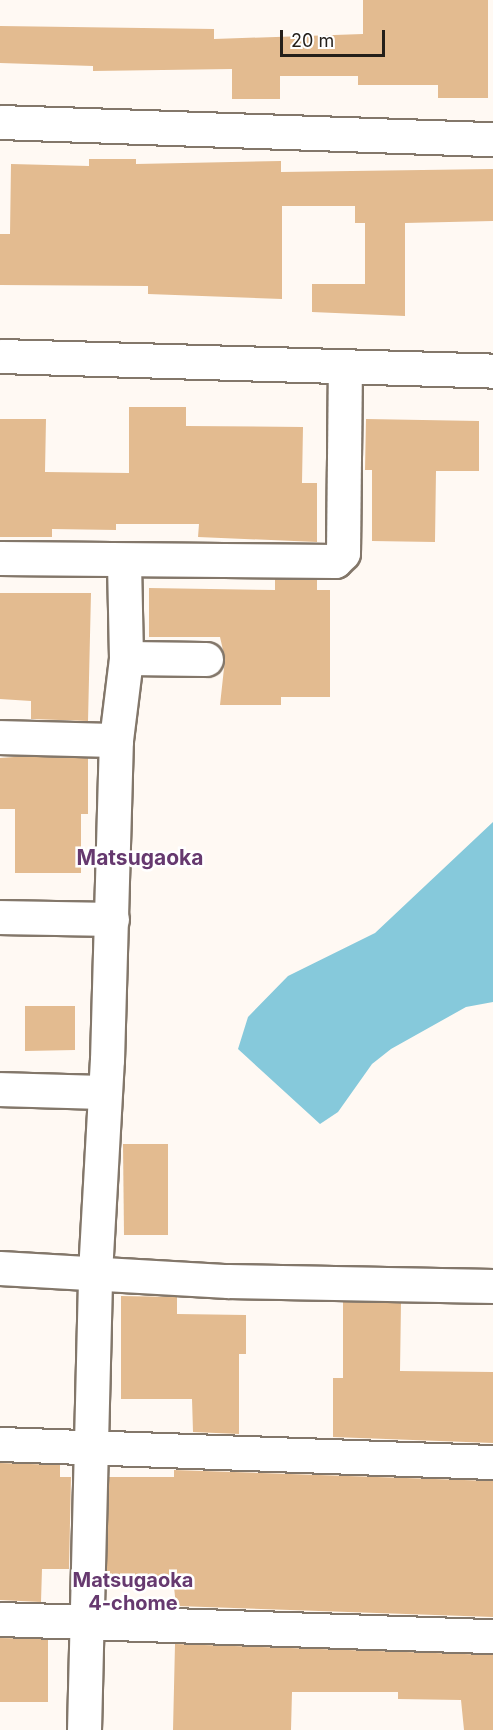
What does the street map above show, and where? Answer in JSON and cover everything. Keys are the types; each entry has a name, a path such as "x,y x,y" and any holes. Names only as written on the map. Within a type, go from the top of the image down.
{"street":[{"path":"0,122 493,139"},
{"path":"0,356 493,371"},
{"path":"0,558 124,561 335,561 343,553 345,368"},
{"path":"84,1730 95,1273 112,919 116,740 126,658 124,561"},
{"path":"126,658 206,659"},
{"path":"0,736 116,740"},
{"path":"0,917 112,919"},
{"path":"0,1089 103,1092"},
{"path":"0,1268 228,1281 493,1286"},
{"path":"0,1444 493,1462"},
{"path":"0,1619 493,1636"}],"water":[{"path":"493,822 493,1002 466,1007 391,1049 372,1064 338,1112 320,1124 238,1049 248,1017 288,976 375,933"}],"building":[{"path":"363,0 488,0 488,98 438,98 438,85 358,85 358,76 280,76 280,99 232,99 232,69 93,71 93,66 0,63 0,26 214,29 214,39 363,34"},
{"path":"89,159 136,159 136,164 281,161 281,172 493,169 493,221 405,223 405,316 312,312 312,284 365,284 365,223 355,223 355,206 282,206 282,299 148,294 148,286 0,285 0,234 10,234 11,164 89,166"},
{"path":"129,407 186,407 186,426 303,427 302,483 317,483 317,542 198,537 199,524 116,524 116,530 52,529 52,537 0,537 0,419 46,419 45,472 129,473"},
{"path":"366,419 479,421 479,471 436,471 435,542 372,541 372,470 365,470"},
{"path":"275,579 317,580 317,590 330,590 330,697 281,697 281,705 220,705 225,659 220,637 149,637 149,588 275,590"},
{"path":"0,593 91,593 88,721 31,719 31,701 0,699"},
{"path":"28,756 88,758 88,814 81,814 81,873 15,873 15,809 0,809 0,758"},
{"path":"25,1006 75,1006 75,1050 25,1051"},
{"path":"123,1144 168,1144 168,1235 124,1235"},
{"path":"121,1296 177,1297 177,1314 246,1315 246,1354 239,1354 239,1434 193,1432 192,1399 121,1399"},
{"path":"343,1302 401,1303 400,1371 493,1372 493,1443 333,1437 333,1378 343,1378"},
{"path":"0,1463 60,1465 60,1477 71,1477 69,1569 42,1569 41,1602 0,1600"},
{"path":"174,1470 493,1481 493,1617 176,1606 174,1587 106,1587 109,1477 174,1477"},
{"path":"0,1638 48,1639 48,1702 0,1702"},
{"path":"175,1644 493,1655 493,1730 464,1730 461,1700 398,1699 398,1692 292,1692 291,1730 173,1730"}],"district":[{"name":"Matsugaoka","path":"140,858"},
{"name":"Matsugaoka 4-chome","path":"133,1592"}]}
